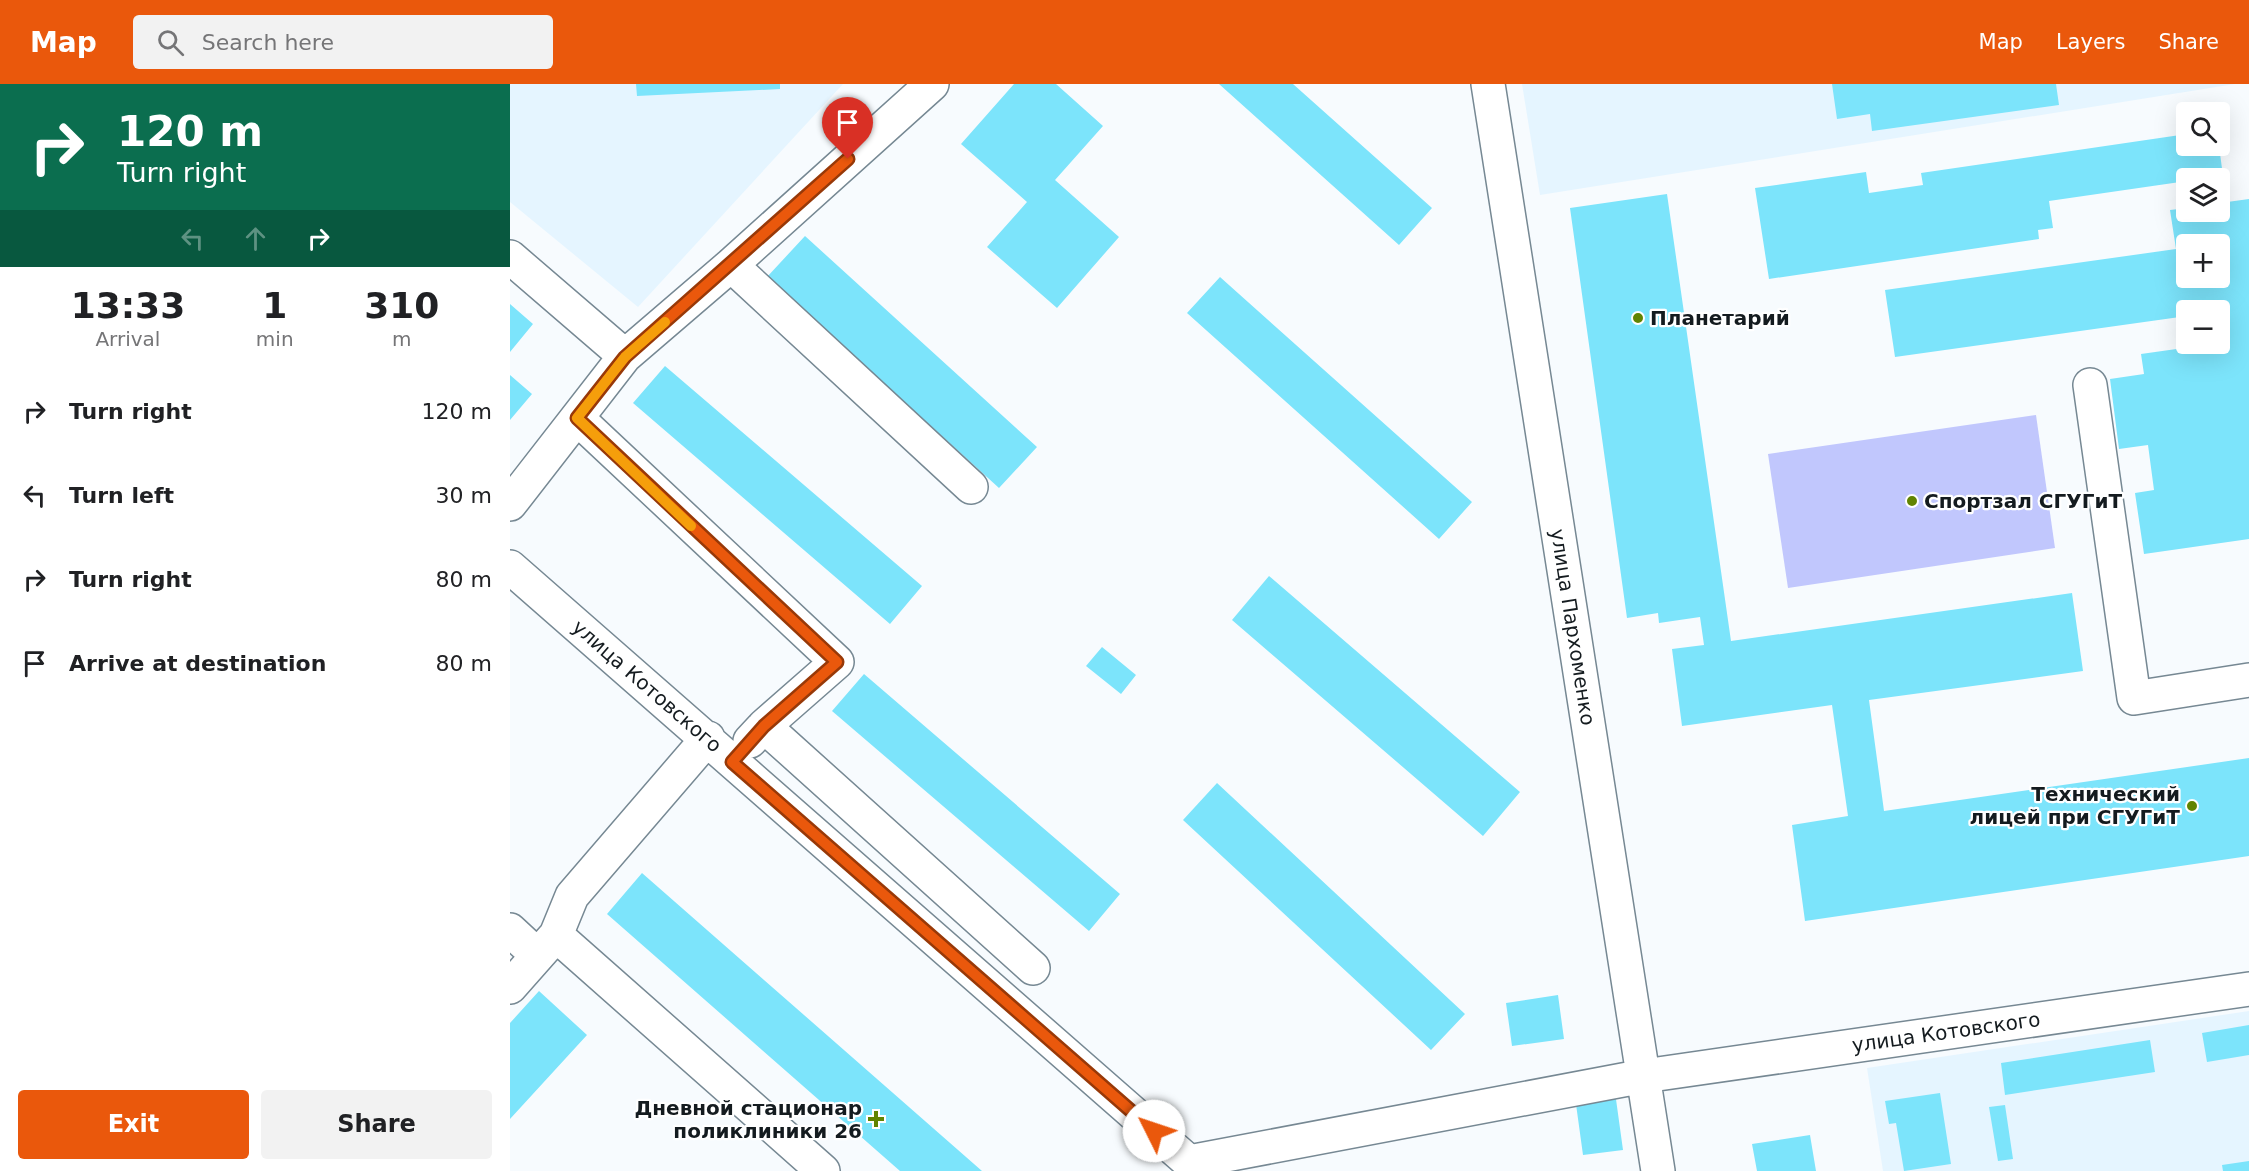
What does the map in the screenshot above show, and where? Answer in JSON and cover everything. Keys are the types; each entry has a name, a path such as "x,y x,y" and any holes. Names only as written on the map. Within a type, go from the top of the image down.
{"street":[{"path":"510,504 625,357 932,84"},
{"name":"улица Пархоменко","path":"1488,84 1658,1171"},
{"path":"510,257 625,357"},
{"path":"731,265 971,487"},
{"path":"2090,385 2134,698 2249,680"},
{"path":"577,418 837,662 764,726 732,762"},
{"name":"улица Котовского","path":"510,567 708,738 732,762 1189,1166 1644,1076 2249,988"},
{"path":"764,726 1033,968"},
{"path":"510,987 546,945 572,896 708,738"},
{"path":"510,930 546,945 824,1171"}],"shaded area":[{"path":"510,84 843,84 638,307 510,202"},
{"path":"1522,84 2235,84 1540,195"},
{"name":"Спортзал СГУГиТ","path":"2036,415 2055,548 1788,588 1768,454"},
{"path":"2249,1011 2249,1171 1883,1171 1867,1068"}],"building":[{"path":"636,84 780,84 780,89 637,96"},
{"path":"1014,84 1056,84 1103,126 1055,180 1119,237 1057,308 987,247 1027,202 961,144"},
{"path":"1219,84 1293,84 1432,208 1399,245"},
{"path":"1832,84 2056,84 2059,105 1872,131 1870,114 1837,119"},
{"path":"2176,136 2176,156 2220,156 2222,168 2176,168 2176,183 2049,201 2053,228 2038,230 2039,239 1769,279 1755,188 1866,172 1869,193 1923,185 1921,173"},
{"path":"1667,194 1731,641 2072,593 2083,671 1869,700 1884,811 2249,758 2249,856 1805,921 1792,825 1848,816 1832,705 1682,726 1672,649 1704,645 1700,617 1659,623 1658,613 1627,618 1570,208"},
{"path":"2249,199 2249,539 2144,554 2135,493 2154,490 2148,445 2119,449 2110,379 2144,374 2141,354 2176,349 2176,354 2230,354 2230,300 2176,300 2176,318 1895,357 1885,290 2176,249 2170,210 2176,209 2176,222 2230,222 2230,202"},
{"path":"805,236 1037,447 999,488 767,277"},
{"path":"1220,277 1472,502 1439,539 1187,313"},
{"path":"510,304 533,324 510,352"},
{"path":"665,366 922,586 890,624 633,403"},
{"path":"510,375 532,394 510,420"},
{"path":"1269,576 1520,792 1483,836 1232,620"},
{"path":"1102,647 1136,675 1121,694 1086,666"},
{"path":"864,674 1120,894 1089,931 832,711"},
{"path":"1217,783 1465,1014 1431,1050 1183,820"},
{"path":"642,873 982,1171 900,1171 607,914"},
{"path":"539,991 587,1035 510,1119 510,1023"},
{"path":"1558,995 1564,1039 1512,1046 1506,1003"},
{"path":"2249,1025 2249,1055 2207,1062 2202,1033"},
{"path":"2150,1040 2155,1072 2005,1095 2001,1063"},
{"path":"1615,1092 1623,1150 1583,1155 1575,1097"},
{"path":"1940,1093 1951,1164 1904,1171 1896,1123 1889,1124 1885,1101"},
{"path":"2005,1105 2013,1159 1998,1161 1989,1107"},
{"path":"1810,1135 1816,1171 1757,1171 1752,1144"},
{"path":"2249,1161 2249,1171 2223,1171 2222,1165"}],"slow traffic":[{"path":"665,322 625,357 577,418 691,526"}],"place":[{"name":"Планетарий","path":"1638,318"},
{"name":"Спортзал СГУГиТ","path":"1912,501"},
{"name":"Технический лицей при СГУГиТ","path":"2192,806"},
{"name":"Дневной стационар поликлиники 26","path":"876,1119"}],"route":[{"path":"848,159 625,357 577,418 837,662 764,726 732,762 1154,1131"}]}
